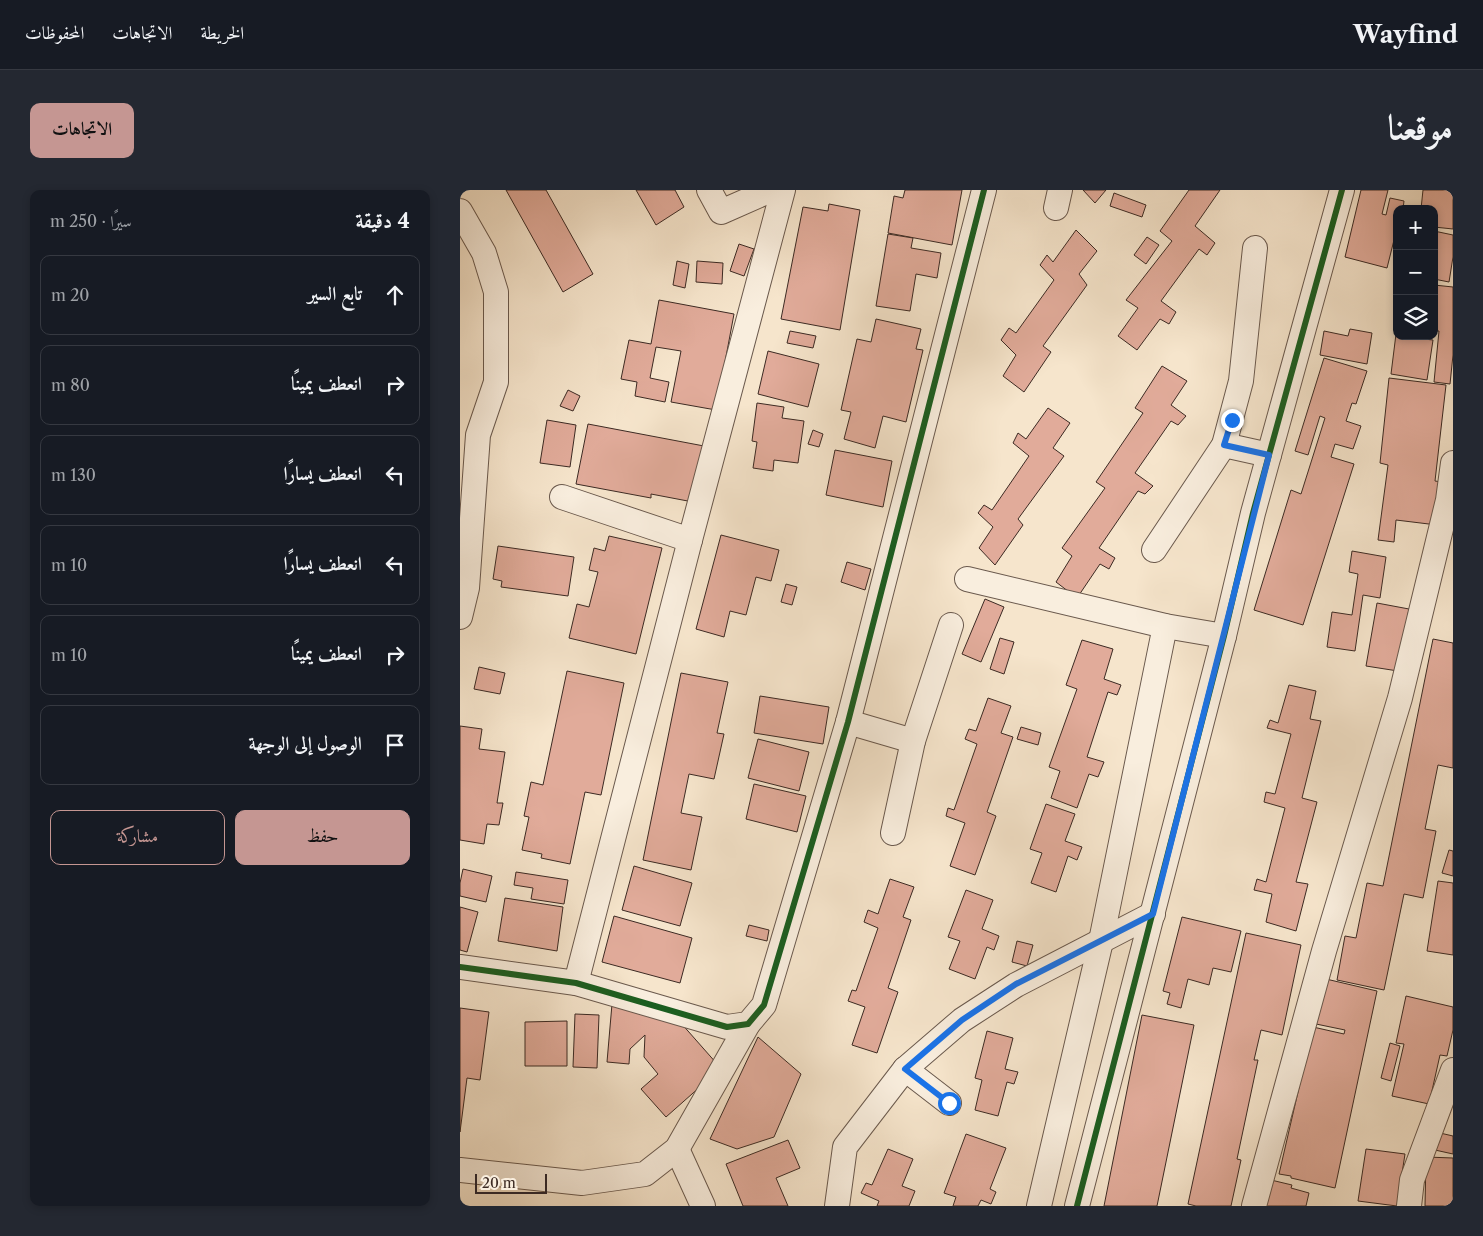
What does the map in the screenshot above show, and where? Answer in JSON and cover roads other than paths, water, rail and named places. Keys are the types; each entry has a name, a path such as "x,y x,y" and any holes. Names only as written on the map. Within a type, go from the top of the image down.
{"street":[{"path":"709,190 721,212 772,190"},
{"path":"576,983 690,540 783,190"},
{"path":"460,1170 582,1183 645,1174 677,1149 748,1024 764,1005 848,722 984,190"},
{"path":"1077,1206 1269,455 1342,190"},
{"path":"460,211 484,253 496,292 496,382 469,439 467,588 460,618"},
{"path":"1154,550 1224,445 1241,381 1255,248"},
{"path":"1224,445 1269,455"},
{"path":"1254,1206 1324,952 1400,698 1448,500 1453,463"},
{"path":"562,497 690,540"},
{"path":"967,579 1165,626 1224,636"},
{"path":"893,833 912,741 952,625"},
{"path":"1039,1206 1101,941 1165,626"},
{"path":"848,722 912,741"},
{"path":"837,1206 845,1146 905,1069 962,1020 1016,984 1153,914"},
{"path":"460,967 576,983 727,1027 748,1024"},
{"path":"905,1069 949,1103"},
{"path":"1409,1206 1412,1180 1453,1070"},
{"path":"677,1149 703,1206"}]}
